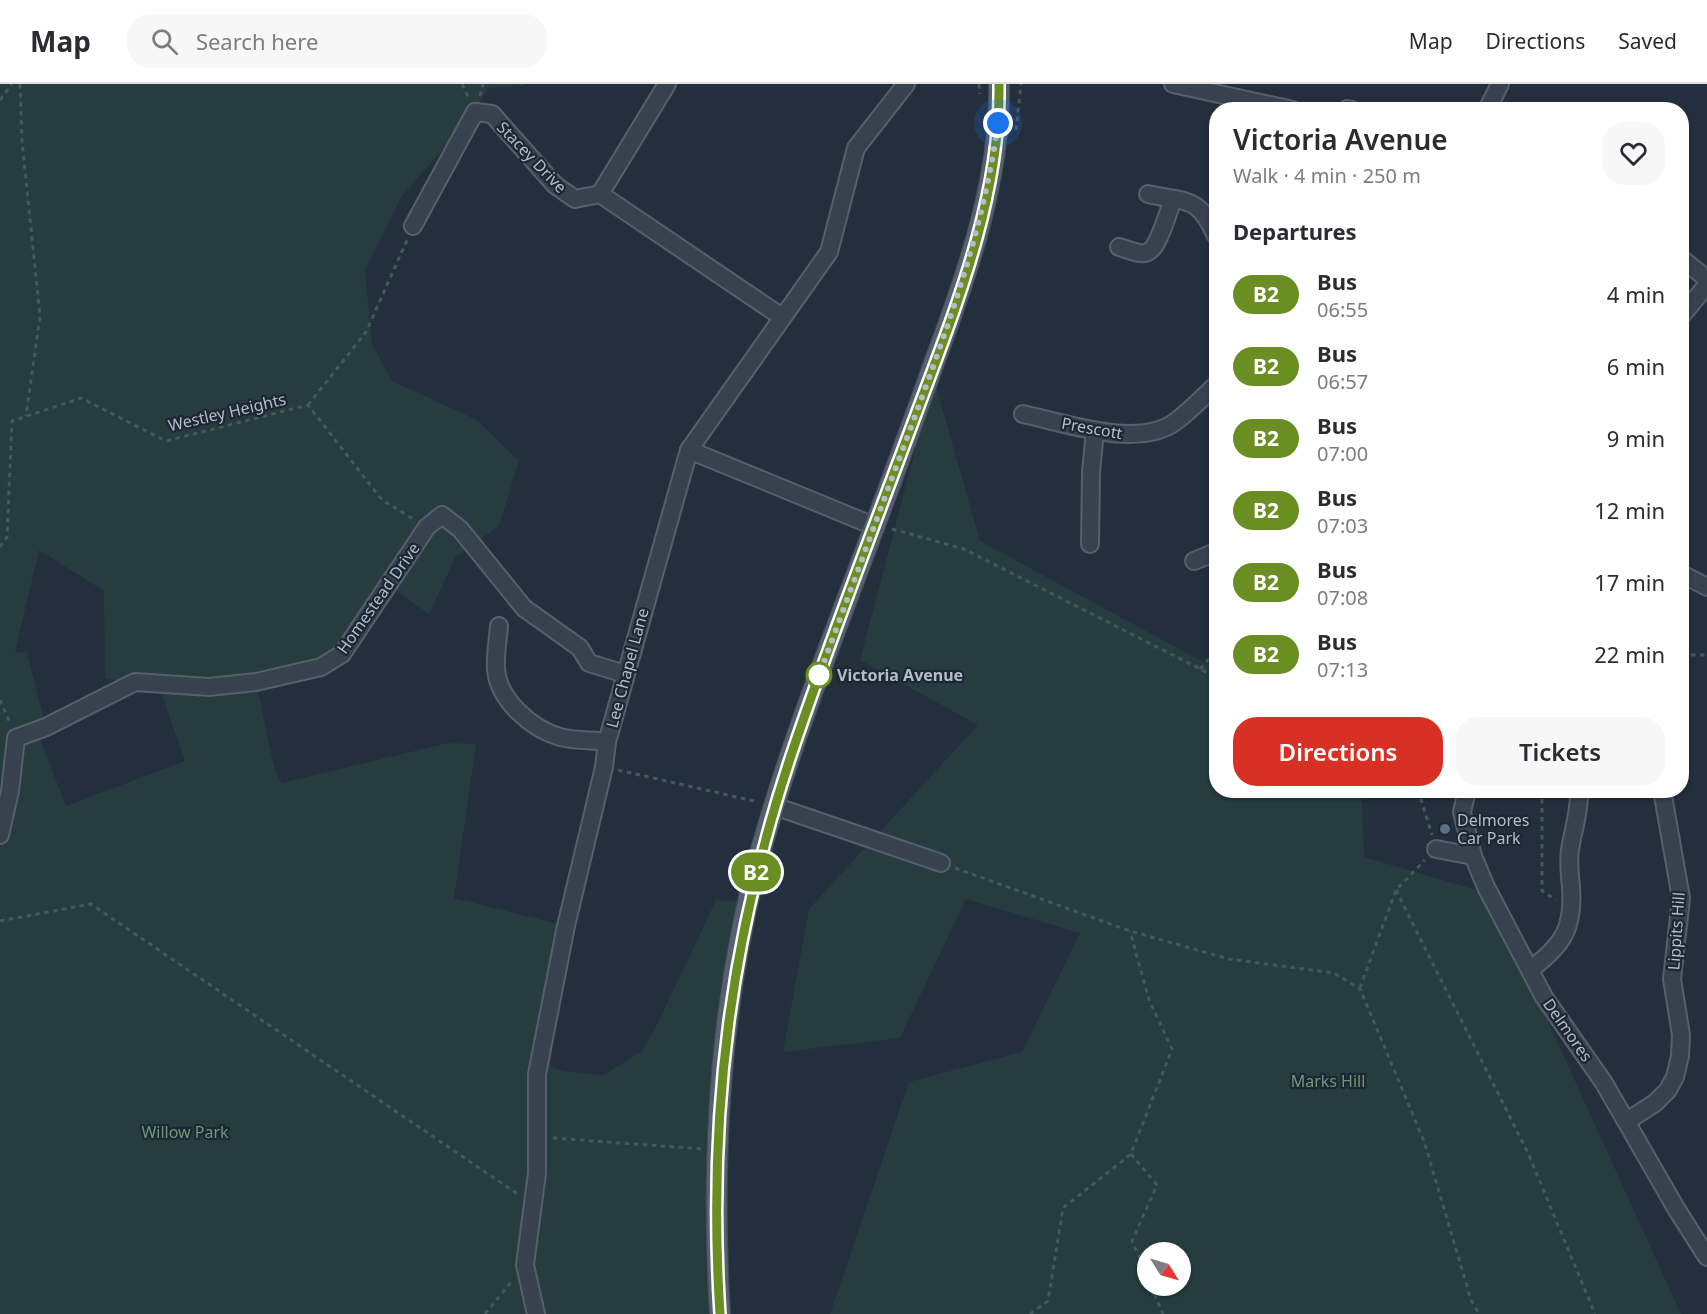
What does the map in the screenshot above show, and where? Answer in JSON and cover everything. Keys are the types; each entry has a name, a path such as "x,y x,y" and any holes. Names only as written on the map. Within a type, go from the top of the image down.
{"main road":[{"path":"720,1314 716,1230 722,1076 732,988 748,903 774,806 810,700 970,258 991,167 998,123 999,84"}],"street":[{"path":"666,84 600,194 782,317"},
{"name":"Lee Chapel Lane","path":"536,1314 525,1265 537,1173 537,1074 566,926 604,767 607,742 689,450 829,252 856,148 906,84"},
{"path":"1173,84 1256,102"},
{"path":"1491,102 1500,84"},
{"name":"Stacey Drive","path":"413,226 475,112 492,114 555,185 574,200 600,194"},
{"path":"1148,194 1173,200 1188,200 1207,215 1209,220"},
{"path":"1119,247 1138,253 1148,253 1155,245 1173,200"},
{"path":"1689,265 1707,279"},
{"path":"1689,307 1707,285"},
{"name":"Prescott","path":"1023,414 1095,431 1139,435 1174,423 1209,391"},
{"path":"1090,543 1091,472 1095,431"},
{"path":"689,450 874,526"},
{"path":"427,527 442,515 460,529 524,608 580,648 588,663 625,674"},
{"name":"Homestead Drive","path":"16,738 46,727 135,682 208,687 256,682 321,667 342,654 427,527"},
{"path":"1194,561 1209,555"},
{"path":"1689,578 1707,587"},
{"path":"499,626 495,670 507,699 528,721 544,732 563,738 607,742"},
{"path":"0,835 10,790 16,738"},
{"name":"Delmores","path":"1465,798 1462,812 1473,856 1486,887 1544,997 1604,1083 1677,1210 1707,1257"},
{"path":"1531,969 1550,955 1562,940 1569,926 1572,911 1570,849 1577,824 1579,798"},
{"name":"Lippits Hill","path":"1627,1121 1655,1103 1668,1090 1675,1077 1680,1056 1681,1035 1672,979 1681,898 1663,798"},
{"path":"774,806 941,864"},
{"path":"1436,849 1473,856"}],"path":[{"path":"0,100 12,84"},
{"path":"0,547 7,537 12,422 26,417 40,316 22,141 20,84"},
{"path":"979,84 980,96"},
{"path":"1015,139 1021,84"},
{"path":"308,405 339,370 366,332 413,226"},
{"name":"Westley Heights","path":"26,417 81,398 166,441 308,405 382,500 427,527"},
{"path":"910,533 964,549 1209,674"},
{"path":"1689,655 1707,655"},
{"path":"1200,669 1209,659"},
{"path":"0,700 16,738"},
{"path":"604,767 774,806"},
{"path":"1360,989 1396,890 1436,849 1420,798"},
{"path":"1542,798 1542,891 1572,911"},
{"path":"941,864 1130,931 1229,959 1334,973 1360,989 1424,1141 1471,1300 1479,1314"},
{"path":"1396,890 1528,1153 1595,1314"},
{"path":"0,921 91,904 532,1204"},
{"path":"1030,1314 1048,1302 1063,1208 1131,1154 1173,1049 1149,1000 1130,931"},
{"path":"536,1137 718,1150"},
{"path":"1131,1154 1157,1185 1132,1241 1137,1252"},
{"path":"485,1314 525,1265"},
{"path":"1155,1296 1163,1314"}],"green space":[{"name":"Willow Park","path":"0,84 524,84 488,88 475,112 401,197 365,271 372,344 392,381 477,420 519,461 499,526 456,556 429,614 388,585 342,654 256,682 275,771 282,783 448,743 476,744 454,898 566,926 545,1032 554,1035 550,1067 563,1071 604,1075 642,1051 656,1027 716,900 748,903 732,988 720,1314 0,1314","holes":["39,550 104,591 105,679 158,684 185,761 66,806 37,731 46,727 27,653 15,652"]},
{"name":"Marks Hill","path":"934,379 980,541 1209,665 1209,798 1361,798 1364,857 1490,894 1681,1314 830,1314 909,1082 1022,1052 1080,933 966,899 900,1038 783,1052 809,909 978,725 860,660"}],"bus line":[{"name":"B2","path":"720,1314 716,1230 719,1118 732,988 748,903 774,806 810,700 956,303 970,258 987,191 998,123 999,84"}],"place":[{"name":"Victoria Avenue","path":"819,675"},
{"name":"Delmores Car Park","path":"1445,829"}],"route":[{"path":"819,675 818,678 956,303 981,219 998,123"}]}
